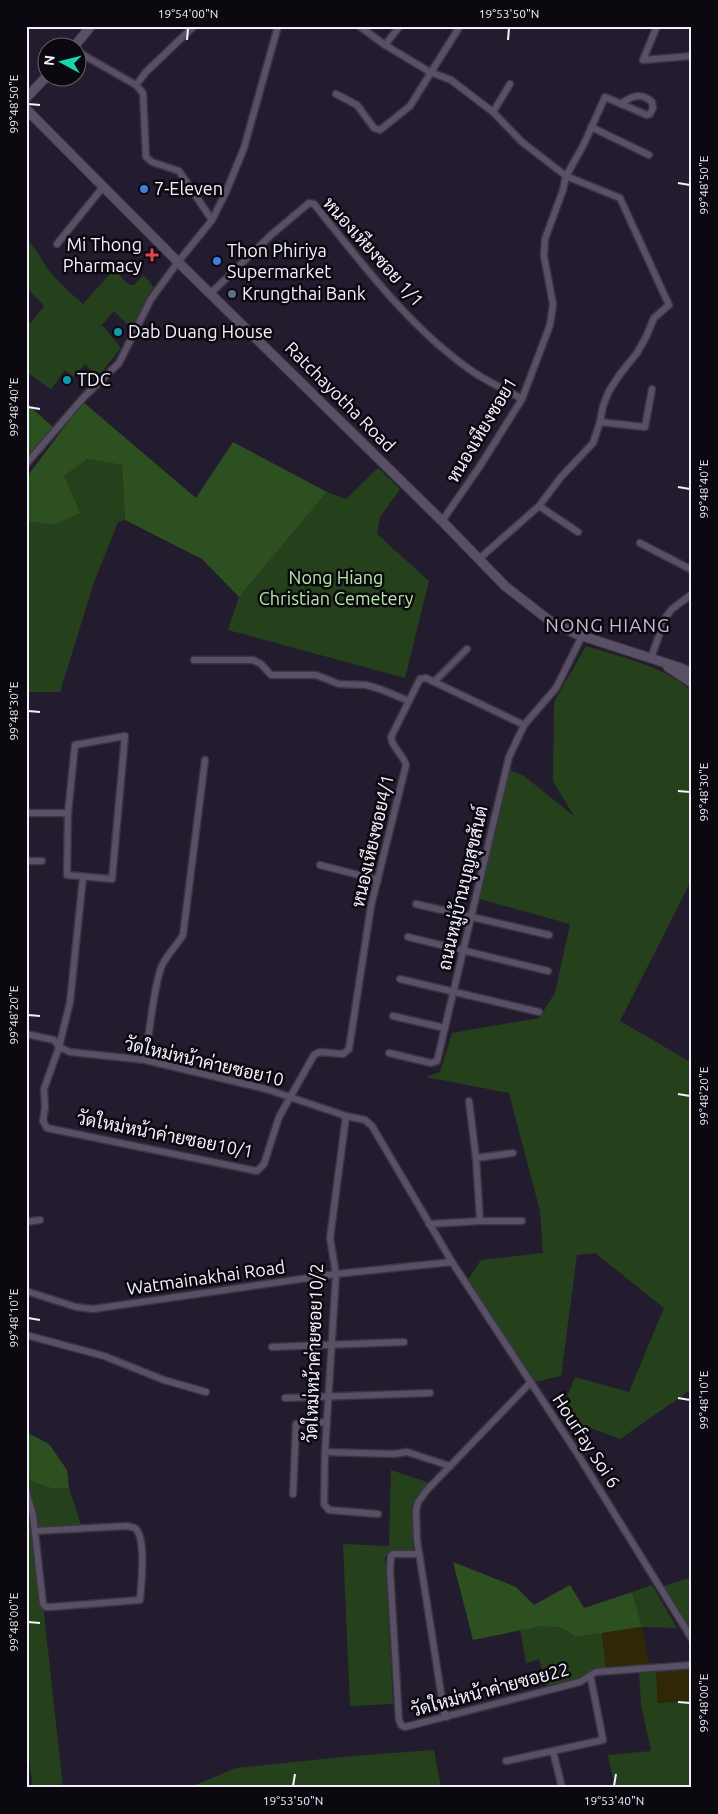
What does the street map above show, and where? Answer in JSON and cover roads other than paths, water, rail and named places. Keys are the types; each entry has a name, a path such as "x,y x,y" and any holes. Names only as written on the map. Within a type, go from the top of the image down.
{"main road":[{"path":"81,38 90,26"},
{"path":"26,98 38,85"},
{"name":"Ratchayotha Road","path":"26,109 178,262 442,521 505,586 550,621 582,636 692,673"},
{"path":"662,662 692,684"}],"street":[{"path":"136,85 146,72 194,26"},
{"path":"26,464 83,398 119,363 151,300 178,262 212,220 244,148 278,26"},
{"path":"359,26 385,45 430,72 451,80 493,112 522,142 566,176 620,198 669,305 654,318 637,353 609,391 593,444 561,477 539,506 479,559"},
{"path":"385,45 400,26"},
{"path":"336,94 357,105 374,128 380,130 410,106 460,26"},
{"path":"657,26 643,60 692,56"},
{"path":"88,58 136,85 143,93 146,157 152,162 179,171 212,220"},
{"path":"493,112 510,84"},
{"path":"631,96 635,96 649,99 652,102 653,108 650,114 647,115 621,104 631,96"},
{"name":"หนองเหียงซอย1","path":"442,521 480,466 522,399 550,325 553,304 544,256 545,239 563,190 566,176 605,98 621,104"},
{"path":"591,127 649,155"},
{"path":"57,244 103,187"},
{"name":"หนองเหียงซอย 1/1","path":"211,293 308,203 314,204 375,280 438,344 470,370 522,399"},
{"path":"600,422 645,427 652,389"},
{"path":"539,506 578,532"},
{"path":"640,543 692,570"},
{"path":"651,658 665,618 672,609 692,594"},
{"name":"ถนนหมู่บ้านบุญสุขสันต์","path":"389,1053 431,1063 437,1061 509,757 524,725 556,688 582,636"},
{"path":"467,649 434,682 524,725"},
{"path":"194,660 253,660 261,664 271,675 316,675 339,684 366,685 380,689 409,702"},
{"name":"หนองเหียงซอย4/1","path":"291,1097 314,1055 320,1052 343,1054 349,1049 372,906 406,765 404,757 392,744 392,737 420,680 426,678 434,682"},
{"path":"125,736 112,879 83,878 67,875 68,813 75,745 125,736"},
{"path":"145,1060 160,969 168,955 177,947 183,934 205,760"},
{"path":"26,813 68,813"},
{"path":"26,861 42,862"},
{"path":"320,865 378,880"},
{"path":"59,1047 70,1002 83,878"},
{"path":"416,904 549,935"},
{"path":"408,938 548,971"},
{"path":"400,979 539,1012"},
{"path":"393,1016 445,1028"},
{"name":"วัดใหม่หน้าค่ายซอย10","path":"26,1034 54,1040 59,1047 70,1052 145,1060 266,1089 346,1116"},
{"name":"วัดใหม่หน้าค่ายซอย10/1","path":"59,1047 44,1089 45,1107 42,1121 47,1128 257,1170 264,1164 279,1117 291,1097"},
{"path":"469,1101 476,1158 480,1221"},
{"name":"Hourfay Soi 6","path":"346,1116 365,1120 372,1126 452,1262 580,1458 692,1638"},
{"name":"วัดใหม่หน้าค่ายซอย10/2","path":"346,1116 330,1238 336,1274 325,1452 324,1504 329,1510 378,1514"},
{"path":"476,1158 513,1153"},
{"path":"26,1222 40,1220"},
{"path":"429,1224 522,1221"},
{"name":"Watmainakhai Road","path":"26,1291 76,1307 93,1309 336,1274 452,1262"},
{"path":"26,1335 104,1356 164,1380 206,1392"},
{"path":"272,1347 404,1342"},
{"path":"447,1717 444,1712 417,1540 416,1511 418,1502 530,1382"},
{"path":"285,1398 430,1392"},
{"path":"293,1494 296,1424 327,1422"},
{"path":"325,1452 394,1454 407,1452 450,1466"},
{"path":"26,1491 33,1515 42,1604 46,1607 140,1600 141,1537 135,1528 127,1526 35,1531"},
{"name":"วัดใหม่หน้าค่ายซอย22","path":"419,1554 393,1554 391,1556 390,1570 399,1720 401,1725 408,1727 580,1682 596,1672 692,1665"},
{"path":"506,1761 604,1740 589,1677"},
{"path":"553,1751 562,1788"}],"place":[{"name":"7-Eleven","path":"144,189"},
{"name":"Mi Thong Pharmacy","path":"152,255"},
{"name":"Thon Phiriya Supermarket","path":"217,261"},
{"name":"Krungthai Bank","path":"232,294"},
{"name":"Dab Duang House","path":"118,332"},
{"name":"TDC","path":"67,380"}],"district":[{"name":"NONG HIANG","path":"608,625"}],"park label":[{"name":"Nong Hiang Christian Cemetery","path":"336,588"}]}
